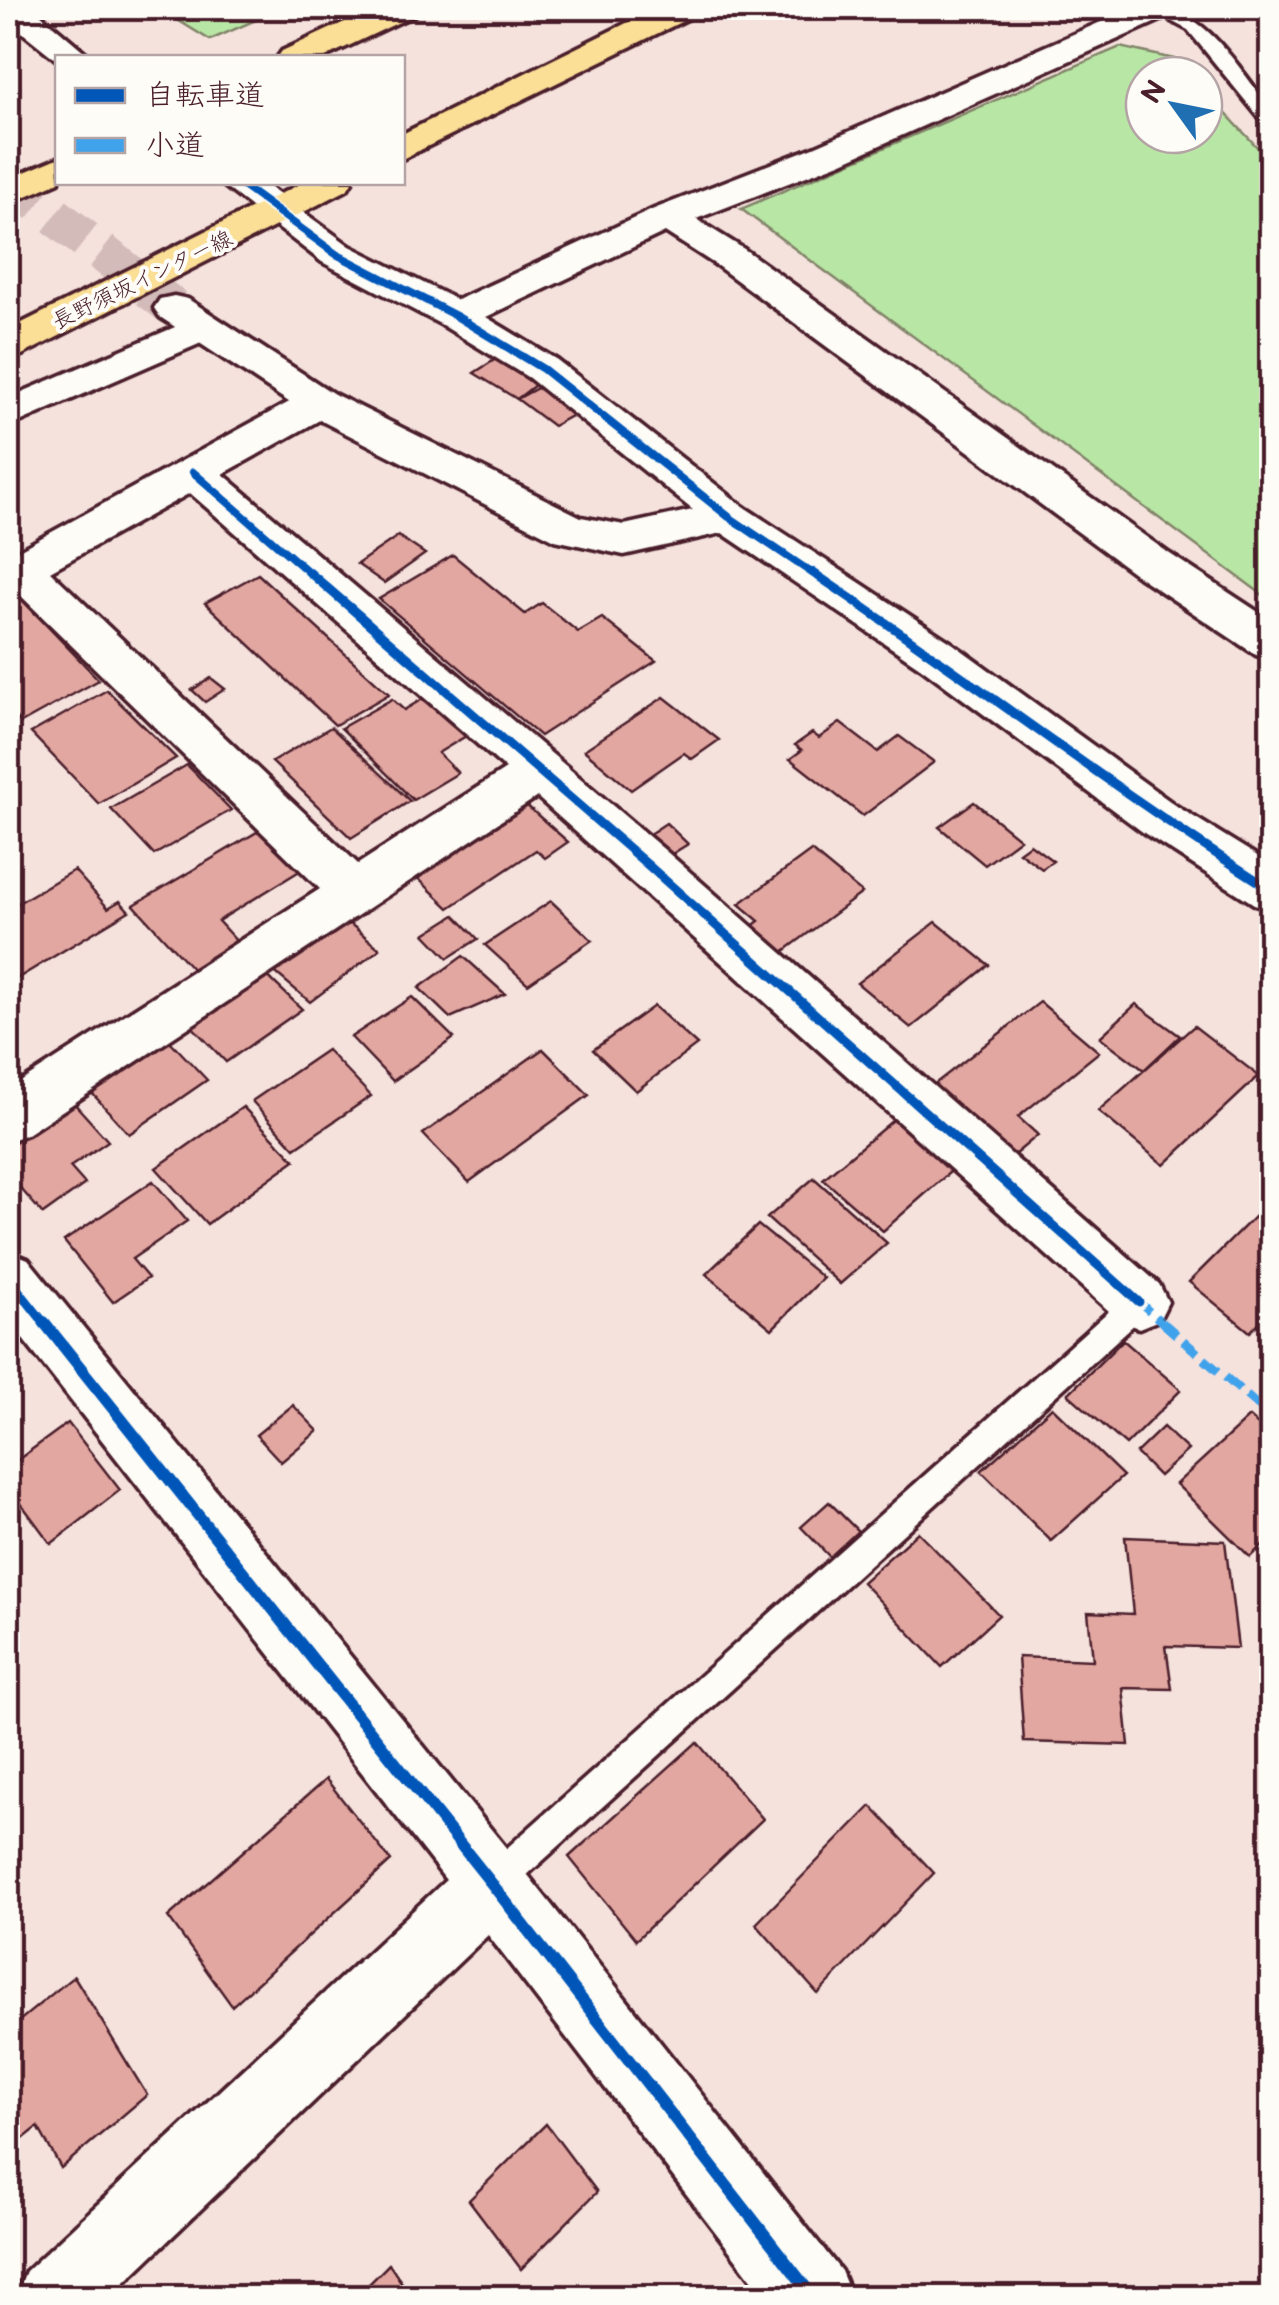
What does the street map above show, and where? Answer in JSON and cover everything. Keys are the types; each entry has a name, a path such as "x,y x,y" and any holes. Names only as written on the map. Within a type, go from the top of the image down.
{"main road":[{"path":"300,55 402,8"},
{"path":"405,147 683,8"},
{"path":"8,193 55,170"},
{"name":"長野須坂インター線","path":"8,346 306,197"}],"street":[{"path":"13,8 70,55"},
{"path":"456,316 668,217 827,155 1161,8"},
{"path":"251,185 306,197 336,254 456,316 543,370 729,517 936,655 1161,820 1272,890"},
{"path":"668,217 746,268 1154,565 1272,643"},
{"path":"8,414 188,318 319,403 570,530 624,540 729,517"},
{"path":"319,403 14,572 354,891"},
{"path":"193,472 540,772 1139,1302"},
{"path":"8,1118 540,772"},
{"path":"8,1277 492,1884 814,2298"},
{"path":"53,2298 492,1884"}],"lane":[{"path":"1161,8 1194,26 1272,122"},
{"path":"492,1884 1139,1302"}],"green space":[{"path":"158,8 283,8 210,40"},
{"path":"1120,47 1156,55 1124,55 1124,155 1224,155 1224,111 1271,162 1271,601 741,209"}],"building":[{"path":"499,357 539,382 517,399 474,373"},
{"path":"543,385 578,412 553,426 517,399"},
{"path":"398,536 425,554 384,583 357,564"},
{"path":"453,555 525,614 542,603 578,632 602,618 656,661 540,736 379,599"},
{"path":"258,574 389,694 335,725 205,603"},
{"path":"22,600 99,680 21,723 8,709 8,656 12,654 8,650 8,608"},
{"path":"211,678 225,689 205,702 192,690"},
{"path":"107,690 176,758 99,804 31,733"},
{"path":"431,694 471,733 438,753 458,773 413,800 341,728 392,699 404,710"},
{"path":"664,697 719,740 692,759 684,753 631,790 584,750"},
{"path":"840,723 878,752 899,736 934,762 863,816 790,759 802,750 795,745 812,733 819,738"},
{"path":"331,727 410,801 351,838 272,762"},
{"path":"187,765 231,810 154,855 111,809"},
{"path":"516,796 568,842 545,858 536,850 449,908 406,867"},
{"path":"974,802 1020,839 985,865 939,827"},
{"path":"666,823 688,844 664,859 642,839"},
{"path":"267,826 306,867 218,921 239,944 195,972 134,905"},
{"path":"1030,844 1053,861 1042,869 1019,852"},
{"path":"811,851 862,893 775,958 744,932 759,921 739,904"},
{"path":"74,870 108,908 120,901 129,911 8,984 8,909"},
{"path":"551,901 592,940 528,984 485,945"},
{"path":"334,910 380,949 310,1002 264,963"},
{"path":"455,915 478,939 448,958 425,934"},
{"path":"936,922 989,965 911,1028 857,983"},
{"path":"463,956 505,994 450,1018 419,988"},
{"path":"261,970 302,1009 226,1062 187,1021"},
{"path":"412,997 454,1038 393,1081 351,1037"},
{"path":"1040,1002 1099,1052 1018,1117 1038,1135 1002,1165 923,1093"},
{"path":"1136,1004 1180,1036 1144,1070 1100,1037"},
{"path":"654,1006 697,1045 636,1091 593,1050"},
{"path":"1194,1026 1259,1076 1164,1165 1098,1111"},
{"path":"169,1040 207,1080 129,1134 91,1092"},
{"path":"543,1049 589,1095 469,1182 423,1134"},
{"path":"327,1050 371,1096 295,1148 252,1101"},
{"path":"73,1102 108,1141 70,1167 85,1184 43,1214 8,1174 8,1147"},
{"path":"243,1107 295,1160 207,1224 156,1168"},
{"path":"899,1115 958,1165 883,1231 823,1179"},
{"path":"814,1178 887,1243 840,1284 767,1218"},
{"path":"153,1181 187,1221 132,1259 148,1278 113,1302 64,1241"},
{"path":"1272,1199 1272,1309 1250,1332 1189,1282"},
{"path":"758,1225 823,1278 772,1329 706,1274"},
{"path":"1123,1340 1181,1390 1126,1445 1068,1394"},
{"path":"293,1405 318,1431 281,1462 256,1435"},
{"path":"1052,1407 1123,1476 1051,1541 981,1471"},
{"path":"1249,1417 1272,1437 1272,1536 1250,1557 1176,1484"},
{"path":"68,1423 120,1490 51,1544 8,1486 8,1467"},
{"path":"1163,1427 1188,1450 1159,1476 1136,1453"},
{"path":"829,1502 858,1531 830,1557 801,1527"},
{"path":"918,1532 999,1615 942,1667 862,1582"},
{"path":"1125,1537 1225,1541 1238,1648 1166,1646 1172,1689 1123,1688 1129,1745 1024,1742 1018,1657 1093,1660 1088,1612 1133,1614"},
{"path":"697,1742 763,1819 636,1940 569,1857"},
{"path":"326,1779 391,1861 232,2006 168,1917"},
{"path":"871,1806 934,1873 818,1994 756,1924"},
{"path":"74,1976 147,2095 61,2168 38,2127 8,2151 8,2030"},
{"path":"546,2124 597,2192 521,2269 469,2200"},
{"path":"389,2264 412,2298 355,2298"}],"tunnel":[{"path":"8,180 174,308"}],"marked path":[{"path":"1139,1302 1272,1418"}],"cycle path":[{"path":"241,185 336,254 456,316 543,369 729,517 936,655 1161,820 1272,890"},
{"path":"193,472 649,866 1139,1302"},
{"path":"8,1277 492,1884 814,2298"}]}
